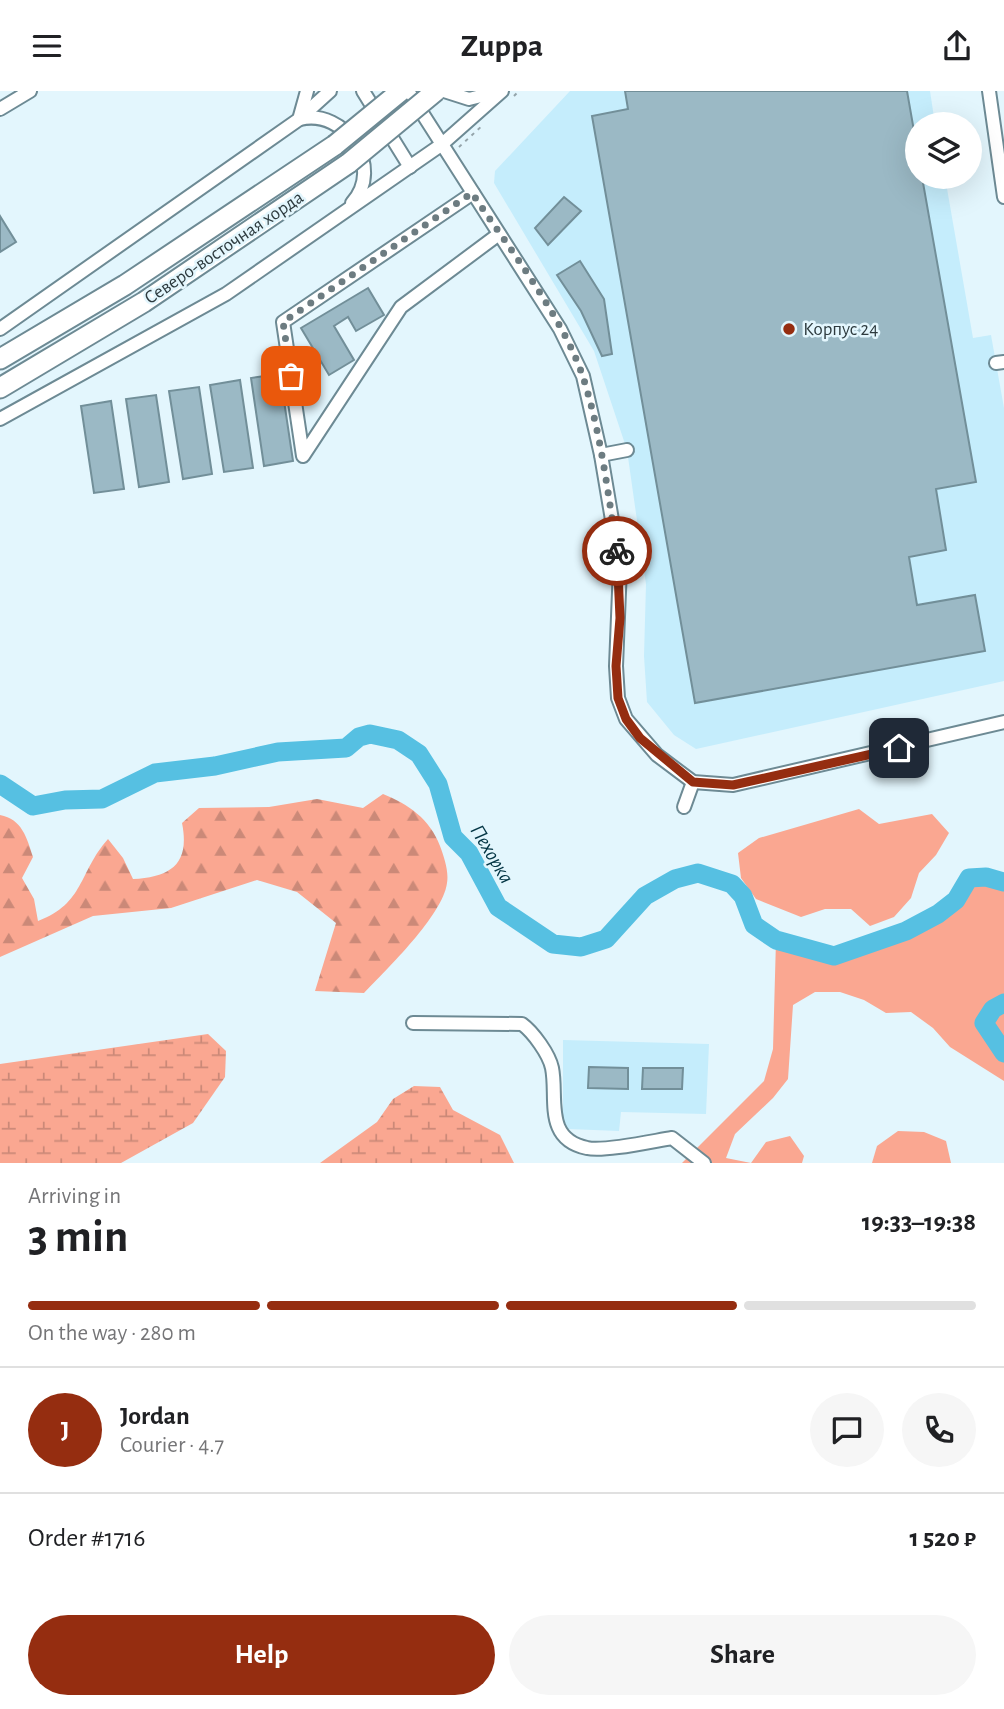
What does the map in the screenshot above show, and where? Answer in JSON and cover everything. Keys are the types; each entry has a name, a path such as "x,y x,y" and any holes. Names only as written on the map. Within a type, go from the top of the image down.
{"highway":[{"name":"Северо-восточная хорда","path":"0,359 125,285 335,145 401,91"},
{"name":"Северо-восточная хорда","path":"0,388 144,302 349,163 436,91"}],"street":[{"path":"0,109 30,91"},
{"path":"298,120 307,91"},
{"path":"0,329 298,120 330,91"},
{"path":"363,91 410,167"},
{"path":"408,91 560,329 583,376 601,455 620,567 616,666 618,698 626,719 640,738 693,782 733,785 1004,722"},
{"path":"444,91 469,99 501,91"},
{"path":"0,419 216,300 335,221 441,145 501,91"},
{"path":"989,91 998,110 1004,192"},
{"path":"298,120 320,116 330,119 341,126 364,160 365,182 357,198 335,221"},
{"path":"472,193 283,322 303,456 401,307 499,234"},
{"path":"601,455 627,450"},
{"path":"684,807 693,782"},
{"path":"413,1024 522,1024 530,1030 552,1066 553,1109 557,1127 568,1139 587,1149 672,1138 704,1163"}],"shaded area":[{"name":"Корпус 24","path":"570,91 930,91 933,112 905,112 905,189 947,189 973,338 991,335 1004,408 1004,681 696,749 674,735 647,702 644,656 646,584 627,450 594,351 494,183 495,171"},
{"path":"563,1040 709,1044 706,1114 621,1112 619,1131 568,1129 563,1120"}],"green space":[{"path":"383,794 417,814 436,836 444,859 447,883 436,910 425,926 364,993 315,991 336,923 297,892 257,880 171,908 93,916 0,957 0,815 19,825 28,843 33,857 22,878 34,899 38,921 53,914 73,896 108,839 123,858 133,879 147,878 168,871 175,865 183,848 182,823 199,808 269,807 317,799 363,808"},
{"path":"859,809 879,824 932,814 949,833 936,855 919,873 911,898 894,917 870,926 851,909 825,909 801,917 756,899 741,878 738,853 759,838"},
{"path":"986,877 1004,882 1004,1081 950,1047 933,1028 911,1012 886,1013 864,1000 840,992 815,992 793,1005 788,1079 773,1098 735,1134 726,1158 751,1163 682,1163 764,1081 773,1049 776,940 834,956 906,931 938,914 956,900 969,878"},
{"path":"208,1034 226,1051 225,1077 193,1123 121,1163 0,1163 0,1064"},
{"path":"414,1086 440,1087 453,1110 500,1135 514,1163 320,1163 377,1122 393,1099"},
{"path":"898,1131 924,1132 946,1141 951,1163 872,1163 877,1146"},
{"path":"790,1136 804,1156 802,1163 751,1163 766,1142"}],"building":[{"name":"Корпус 24","path":"625,91 907,91 911,112 905,112 905,189 924,189 976,482 936,489 946,550 909,557 917,605 975,595 985,651 695,703 592,116 628,109"},
{"path":"564,197 581,211 548,245 535,228"},
{"path":"0,216 16,242 0,252"},
{"path":"580,261 604,299 612,354 602,356 581,311 557,275"},
{"path":"368,288 384,315 356,331 348,317 334,326 354,360 329,375 301,328"},
{"path":"280,374 293,461 264,466 251,378"},
{"path":"240,380 253,468 224,472 210,385"},
{"path":"199,387 212,474 183,479 169,391"},
{"path":"156,395 169,482 139,487 126,399"},
{"path":"111,401 124,489 94,493 81,406"},
{"path":"589,1067 628,1068 628,1089 588,1088"},
{"path":"643,1068 683,1068 682,1089 642,1089"}],"waterway":[{"name":"Пехорка","path":"0,784 33,806 65,800 102,799 155,773 215,766 278,752 346,748 359,737 370,734 398,740 419,754 438,784 453,837 469,853 498,907 553,944 581,947 606,939 645,896 675,879 698,873 732,884 743,896 754,925 776,940 834,956 906,931 938,914 956,900 969,878 986,877 1004,882"},
{"name":"Пехорка","path":"1004,1003 993,1009 984,1023 1004,1053"}],"way so far":[{"path":"291,376 283,322 472,193 560,329 583,376 601,455 617,551"}],"place":[{"name":"Корпус 24","path":"789,329"}],"route":[{"path":"617,551 620,567 616,666 618,698 626,719 640,738 657,755 693,782 733,785 899,748"}]}
